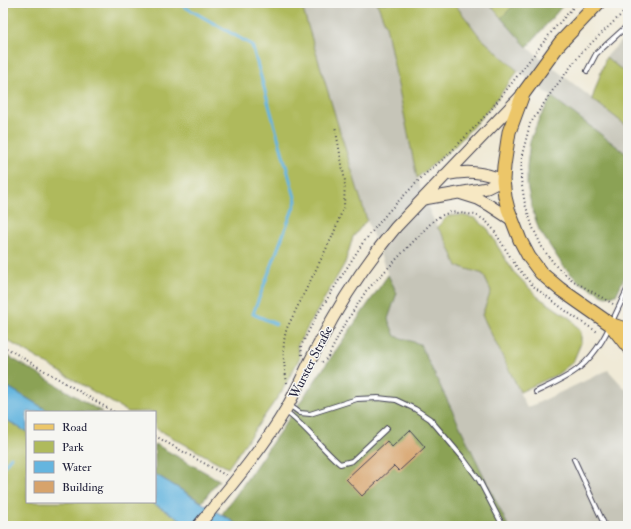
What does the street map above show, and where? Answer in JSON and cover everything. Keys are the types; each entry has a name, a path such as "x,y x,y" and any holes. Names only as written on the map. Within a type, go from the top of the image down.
{"main road":[{"name":"Wurster Straße","path":"198,526 260,448 287,408 318,344 362,270 396,227 523,94 560,42 598,3"},
{"name":"Wurster Straße","path":"523,94 509,132 504,166 505,197 512,220 529,257 541,273 610,324"},
{"path":"445,175 474,172 488,174 504,180"},
{"path":"424,199 474,189 487,188 504,180"},
{"path":"458,193 489,204 512,220"},
{"path":"610,324 628,330"},
{"path":"610,324 628,347"}],"lane":[{"path":"587,71 596,54 628,25"},
{"path":"536,392 579,368 598,349 628,288"},
{"path":"287,408 300,413 310,414 357,399 378,398 396,400 415,409 430,419 463,458 479,480 503,526"},
{"path":"287,408 340,464 352,461 387,428"},
{"path":"574,459 606,526"}],"path":[{"path":"618,307 572,280 556,266 543,249 533,228 525,204 521,180 522,155 530,124 553,90 582,52 625,11"},
{"path":"296,392 289,388 287,382 284,358 284,338 287,328 333,235 344,206 345,181 335,126"},
{"path":"319,364 327,358 343,327 366,291 433,221 440,216 451,212 476,215 486,221 494,228 516,266 533,286 574,317 604,336"},
{"path":"3,346 112,411"},
{"path":"156,437 234,482"}],"shaded area":[{"path":"301,3 377,3 386,26 417,178 424,199 437,227 445,238 457,266 483,274 491,291 482,315 527,408 608,370 628,392 628,526 508,526 467,442 395,336 388,319 397,293 388,275 367,220"},
{"path":"454,3 489,3 527,47 628,127 628,155 518,71 481,38"},
{"path":"628,34 628,75 606,57"}],"green space":[{"path":"3,3 301,3 367,220 353,237 345,263 297,346 300,357 282,391 228,468 156,429 156,411 126,411 3,338"},
{"path":"377,3 454,3 481,38 518,71 489,109 455,146 417,178 386,26"},
{"path":"489,3 516,3 501,18"},
{"path":"516,3 565,3 527,47 501,18"},
{"path":"606,57 628,75 628,127 592,99"},
{"path":"552,97 628,155 628,270 616,295 605,296 579,282 564,267 539,230 532,209 527,185 527,166 530,141 538,121"},
{"path":"461,215 475,218 488,229 513,271 538,297 571,319 581,332 581,343 573,362 558,374 520,392 482,315 491,291 483,274 457,266 445,238 437,227 448,216"},
{"path":"388,275 397,293 388,319 395,336 420,344 508,526 240,526 222,514"},
{"path":"3,353 100,411 48,411 3,384"},
{"path":"3,416 26,429 26,503 153,503 192,526 3,526"},
{"path":"156,445 219,480 202,502 156,475"}],"water":[{"path":"3,384 48,411 26,411 26,431 3,418"},
{"path":"156,475 240,526 192,526 153,503 156,503"}],"building":[{"path":"410,430 425,447 399,471 394,466 362,496 346,479 387,441 392,447"}],"waterway":[{"path":"178,3 252,45 296,201 253,314 276,324"},
{"path":"3,467 11,457"}]}
